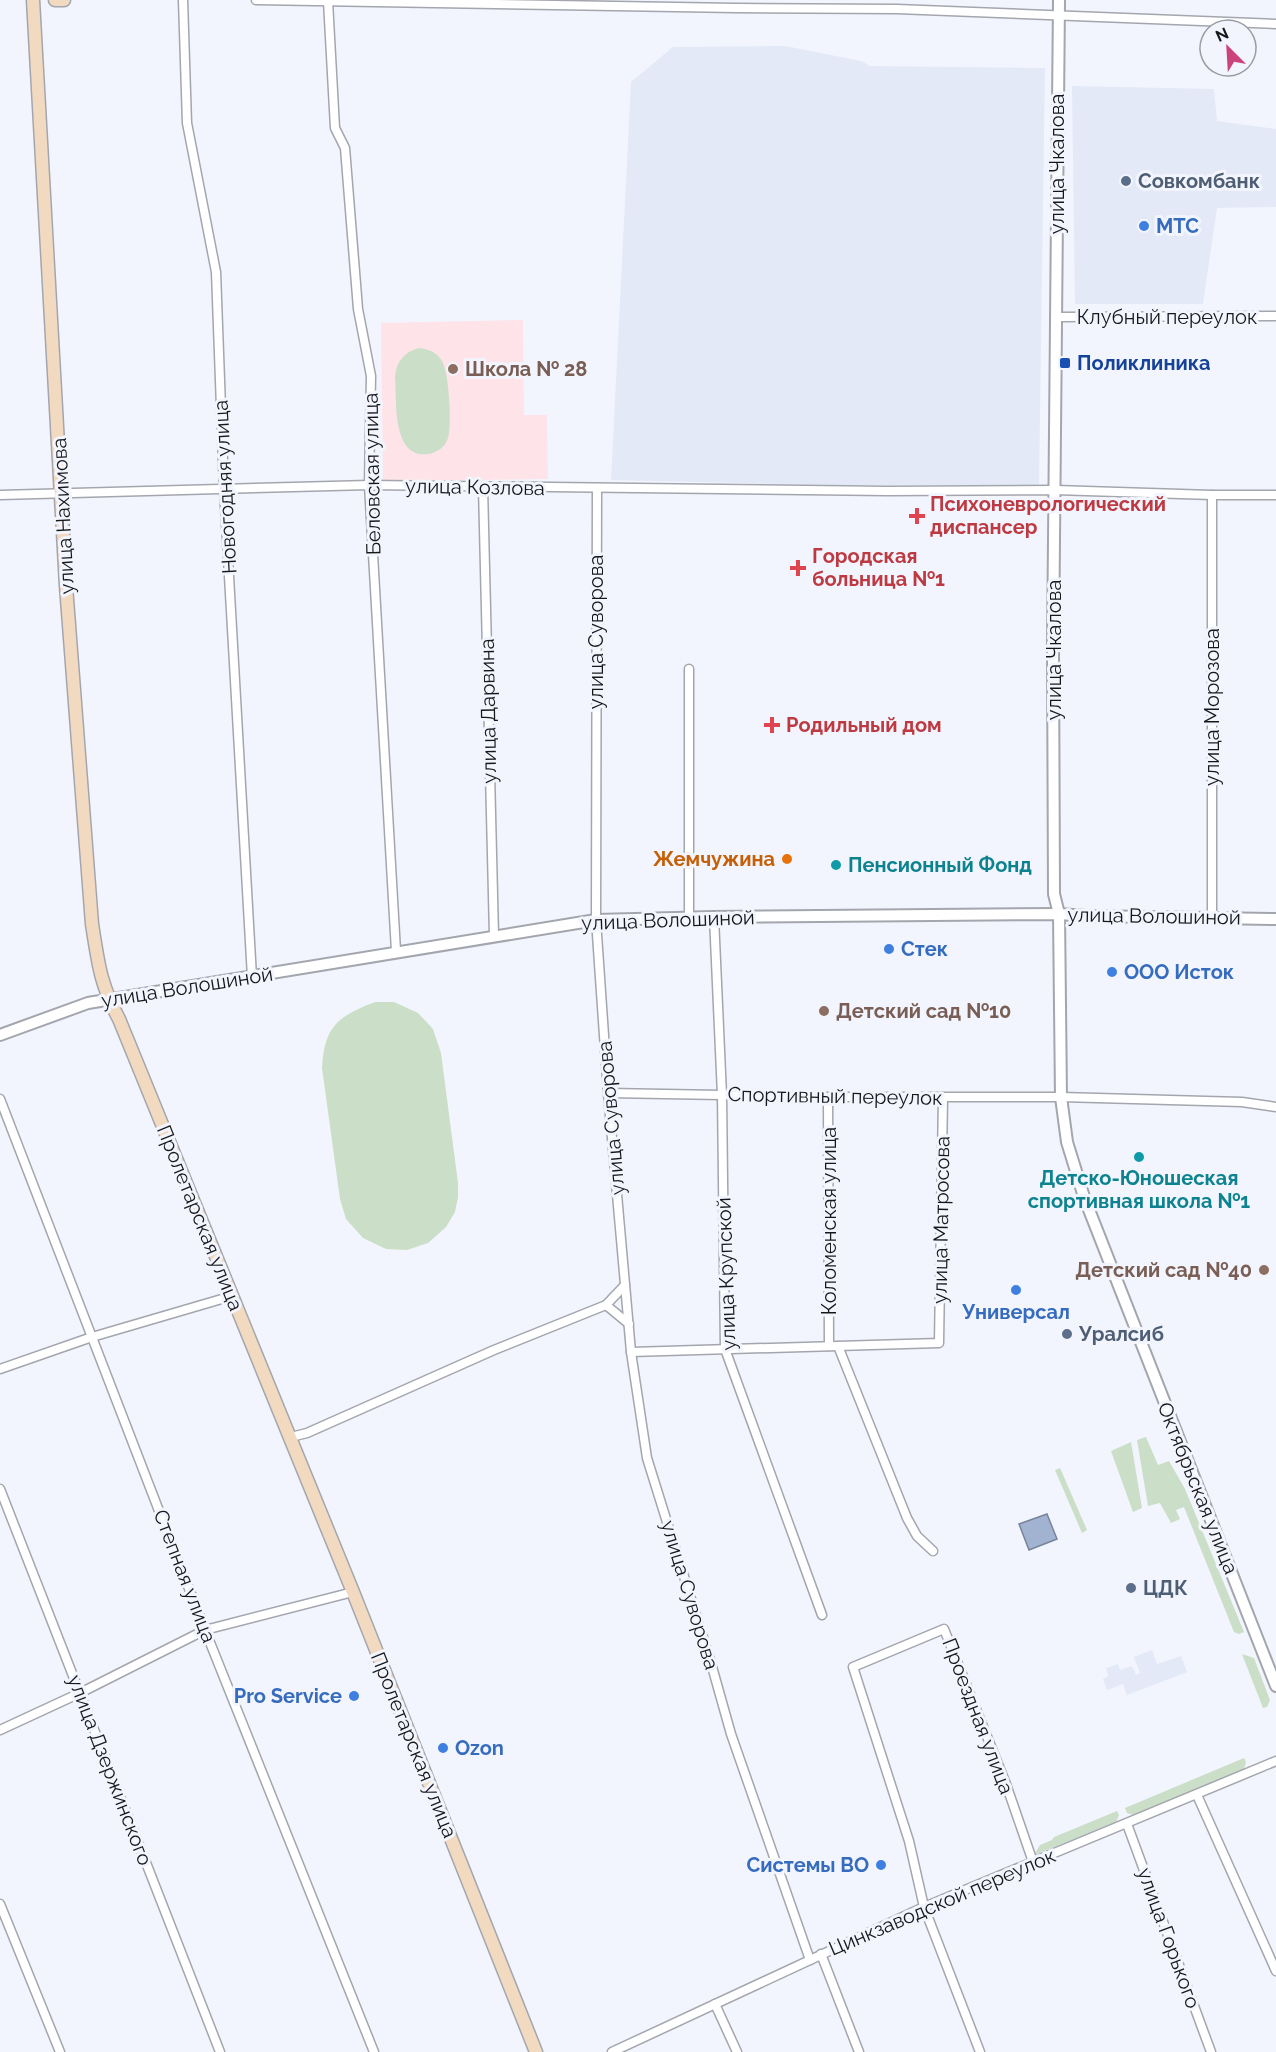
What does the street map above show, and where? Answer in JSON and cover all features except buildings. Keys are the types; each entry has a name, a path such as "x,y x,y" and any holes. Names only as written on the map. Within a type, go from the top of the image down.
{"main road":[{"name":"улица Нахимова","path":"33,0 67,598 92,924 100,976 108,1000"},
{"path":"55,0 64,0"},
{"name":"Пролетарская улица","path":"108,1000 119,1019 291,1437 536,2052"}],"street":[{"name":"Новогодняя улица","path":"183,0 187,123 216,272 224,489 252,977"},
{"path":"256,0 736,8 897,4 1276,24"},
{"name":"улица Чкалова","path":"1059,0 1054,894 1059,914 1061,1097 1071,1153 1084,1197 1120,1290"},
{"name":"Беловская улица","path":"328,1 335,128 345,148 358,309 371,376 369,485 396,951"},
{"name":"Клубный переулок","path":"1057,317 1276,316"},
{"name":"улица Козлова","path":"0,495 369,485 888,491 1055,490 1212,495"},
{"name":"улица Дарвина","path":"483,487 494,936"},
{"name":"улица Суворова","path":"597,488 596,920 608,1093 631,1352 647,1458 731,1734 810,1960"},
{"path":"1212,495 1276,495"},
{"name":"улица Морозова","path":"1212,495 1212,918"},
{"path":"689,917 690,669"},
{"name":"улица Волошиной","path":"0,1035 88,1003 596,920 714,916 1059,914 1276,919"},
{"name":"улица Крупской","path":"714,916 722,1095 725,1349 822,1615"},
{"name":"Спортивный переулок","path":"608,1093 828,1097 1061,1097 1242,1102 1276,1107"},
{"name":"Коломенская улица","path":"828,1097 833,1346 907,1518 917,1536 933,1551"},
{"name":"улица Матросова","path":"833,1346 939,1342 943,1097"},
{"name":"Степная улица","path":"0,1099 206,1629 374,2052"},
{"path":"291,1437 307,1433 494,1350 606,1305 625,1285"},
{"name":"Октябрьская улица","path":"1120,1290 1276,1686"},
{"path":"0,1369 92,1337 232,1296"},
{"path":"606,1305 629,1324"},
{"path":"631,1352 833,1346"},
{"name":"улица Дзержинского","path":"0,1489 220,2052"},
{"path":"0,1730 80,1693 206,1629 353,1592"},
{"name":"Проездная улица","path":"924,1906 909,1841 854,1667 944,1629 1006,1784 1033,1862"},
{"name":"Цинкзаводской переулок","path":"612,2052 924,1906 1276,1761"},
{"path":"1197,1795 1276,1971"},
{"name":"улица Горького","path":"1127,1824 1210,2052"},
{"path":"0,1904 60,2052"},
{"path":"924,1906 980,2052"},
{"path":"821,1954 859,2052"},
{"path":"715,2004 737,2052"}],"shaded area":[{"path":"785,46 861,61 870,66 1045,68 1039,485 827,485 611,480 631,82 673,47"},
{"path":"1072,86 1214,89 1217,121 1276,129 1276,207 1217,208 1203,304 1075,304"},
{"name":"Школа № 28","path":"523,320 524,415 547,415 548,479 383,481 381,323"},
{"path":"1152,1650 1157,1664 1181,1656 1187,1672 1127,1695 1123,1684 1107,1690 1103,1679 1108,1676 1106,1668 1118,1664 1120,1670 1132,1666 1136,1675 1140,1673 1134,1657"}],"green space":[{"path":"419,348 438,355 442,361 449,399 448,438 440,449 428,454 416,453 408,447 398,426 395,376 397,366 405,355"},
{"path":"375,1002 394,1002 418,1013 433,1029 441,1053 458,1183 455,1212 446,1227 428,1243 407,1250 386,1249 363,1238 346,1219 340,1199 322,1068 326,1042 335,1025 351,1012"},
{"path":"1146,1437 1158,1465 1169,1461 1185,1489 1244,1632 1239,1634 1234,1632 1184,1507 1176,1510 1180,1519 1171,1523 1160,1503 1148,1506 1137,1440"},
{"path":"1131,1442 1142,1508 1133,1512 1111,1451"},
{"path":"1060,1468 1087,1530 1082,1533 1055,1470"},
{"path":"1242,1654 1254,1658 1270,1700 1267,1707 1263,1708"},
{"path":"1244,1758 1246,1762 1244,1769 1133,1815 1127,1813 1125,1808"},
{"path":"1117,1811 1119,1815 1116,1822 1034,1855 1040,1845 1054,1837"}],"water":[{"path":"1047,1514 1057,1539 1029,1550 1019,1524"}],"place":[{"name":"Совкомбанк","path":"1126,181"},
{"name":"МТС","path":"1144,226"},
{"name":"Поликлиника","path":"1065,363"},
{"name":"Школа № 28","path":"453,369"},
{"name":"Психоневрологический диспансер","path":"917,516"},
{"name":"Городская больница №1","path":"798,568"},
{"name":"Родильный дом","path":"772,725"},
{"name":"Жемчужина","path":"787,859"},
{"name":"Пенсионный Фонд","path":"836,865"},
{"name":"Стек","path":"889,949"},
{"name":"ООО Исток","path":"1112,972"},
{"name":"Детский сад №10","path":"824,1011"},
{"name":"Детско-Юношеская спортивная школа №1","path":"1139,1157"},
{"name":"Детский сад №40","path":"1264,1270"},
{"name":"Универсал","path":"1016,1290"},
{"name":"Уралсиб","path":"1067,1334"},
{"name":"ЦДК","path":"1131,1588"},
{"name":"Pro Service","path":"354,1696"},
{"name":"Ozon","path":"443,1748"},
{"name":"Системы ВО","path":"881,1865"}]}
